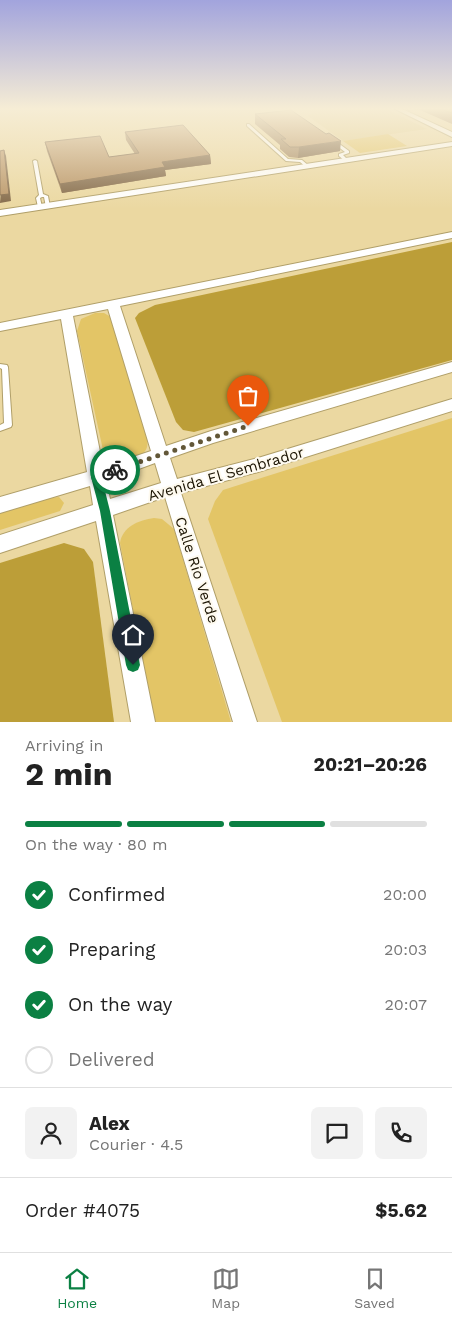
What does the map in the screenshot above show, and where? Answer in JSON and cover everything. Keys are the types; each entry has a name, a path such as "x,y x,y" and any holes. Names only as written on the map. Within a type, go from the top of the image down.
{"street":[{"path":"0,213 452,144"},
{"path":"0,327 452,235"},
{"name":"Calle Río Verde","path":"112,304 162,454 170,488 245,722"},
{"path":"66,313 96,477 105,511 143,722"},
{"path":"0,505 96,477 211,437 452,367"},
{"name":"Avenida El Sembrador","path":"0,544 105,511 170,488 258,465 452,405"}],"lane":[{"path":"267,142 287,160 301,161 307,166"},
{"path":"334,142 348,152 340,155 346,160"},
{"path":"35,161 41,195 38,198 44,207"},
{"path":"41,195 46,196 44,207"},
{"path":"0,366 5,367 8,425 0,428"}],"shaded area":[{"path":"344,142 400,142 407,146 360,153"},
{"path":"452,242 452,360 194,432 183,430 176,422 135,318 139,313 155,305"},
{"path":"95,313 104,313 111,317 147,435 145,451 133,460 118,462 112,460 107,457 103,450 77,331 81,319"},
{"path":"452,418 452,722 282,722 208,519 215,501 223,490"},
{"path":"59,497 64,503 60,511 0,530 0,512"},
{"path":"154,518 162,519 174,529 231,722 155,722 120,543 121,537 132,525"},
{"path":"64,543 84,549 93,562 114,722 0,722 0,563"}],"building":[{"path":"45,142 102,142 109,157 139,153 131,142 198,142 210,155 162,162 165,167 60,184"},
{"path":"284,142 336,142 299,147 290,147"},
{"path":"4,150 9,194 0,195 0,151"}],"way so far":[{"path":"115,470 248,426"}],"route":[{"path":"115,470 96,477 105,511 133,665"}]}
